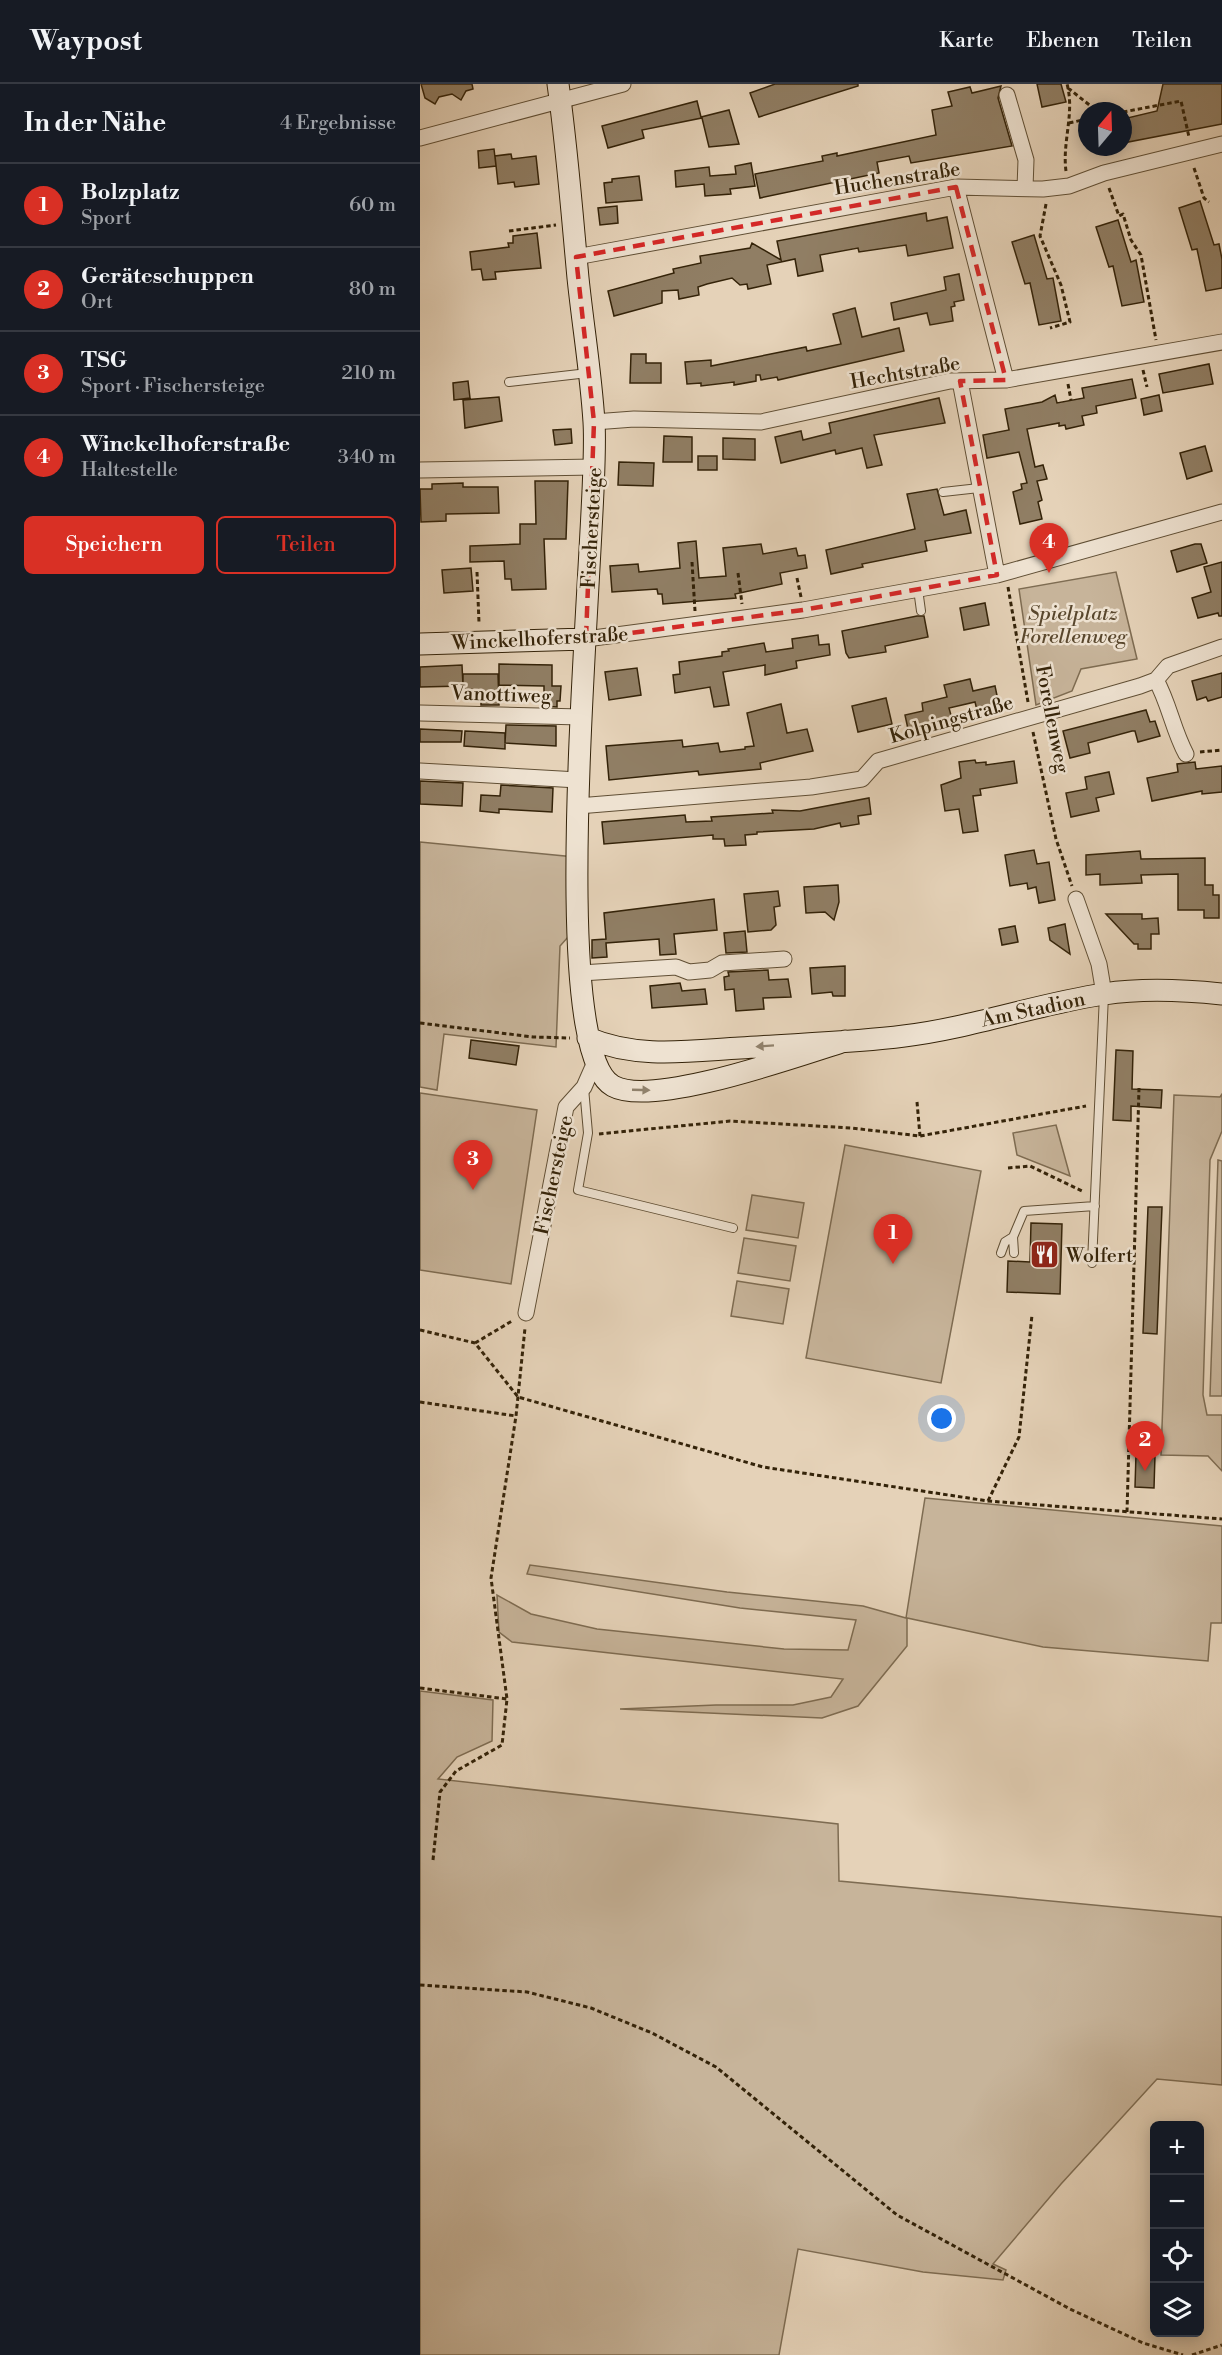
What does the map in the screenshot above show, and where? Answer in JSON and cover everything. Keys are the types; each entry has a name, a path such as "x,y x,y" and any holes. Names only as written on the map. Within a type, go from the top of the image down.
{"street":[{"path":"420,138 559,92 622,84"},
{"name":"Fischersteige","path":"526,1313 566,1107 584,1087 595,1062 588,1038 575,895 578,780 594,467 594,422 559,92"},
{"path":"1007,95 1026,160 1025,188"},
{"name":"Huchenstraße","path":"576,257 956,187 1043,189 1069,186 1104,173 1222,144"},
{"path":"956,187 1006,380"},
{"name":"Hechtstraße","path":"594,422 634,419 761,422 942,382 1006,380 1222,342"},
{"path":"960,381 979,488 998,575"},
{"path":"420,470 594,467"},
{"name":"Winckelhoferstraße","path":"420,644 586,639 744,618 998,575 1222,512"},
{"name":"Kolpingstraße","path":"578,806 773,791 862,779 878,761 1156,680 1168,666 1222,647"},
{"path":"1156,680 1186,754"},
{"name":"Vanottiweg","path":"420,713 582,717"},
{"path":"420,771 578,780"},
{"path":"1076,899 1099,964 1104,994"},
{"path":"581,973 676,967 689,972 710,970 722,963 784,959"},
{"name":"Am Stadion","path":"588,1038 611,1048 632,1052 845,1041 905,1036 1104,994 1154,990 1222,994"},
{"name":"Am Stadion","path":"595,1062 603,1078 614,1086 650,1091 738,1074 845,1041"}],"lane":[{"path":"509,382 588,373"},
{"path":"943,492 979,488"},
{"path":"918,589 921,611"},
{"path":"1092,1263 1104,994"},
{"path":"584,1087 588,1132 578,1191 733,1228"},
{"path":"1014,1253 1013,1237 1024,1211 1095,1206"},
{"path":"1001,1252 1005,1242 1013,1237"}],"path":[{"path":"1067,86 1086,102"},
{"path":"1067,86 1069,123 1063,153 1069,186"},
{"path":"1132,110 1181,101 1191,151 1204,198 1209,202"},
{"path":"1069,123 1078,121"},
{"path":"1104,173 1119,216 1123,214 1131,240 1141,255 1158,354"},
{"path":"1043,189 1046,202 1040,236 1061,285 1070,322 1050,328"},
{"path":"508,231 572,222"},
{"path":"692,562 696,625"},
{"path":"477,572 480,643"},
{"path":"738,573 744,618"},
{"name":"Forellenweg","path":"998,575 1008,585 1030,718 1056,839 1076,899"},
{"path":"1186,754 1222,750"},
{"path":"420,1023 533,1038 588,1038"},
{"path":"1127,1512 1140,1088"},
{"path":"917,1102 920,1136"},
{"path":"588,1132 598,1134 730,1121 851,1128 920,1136 1099,1104"},
{"path":"1008,1168 1030,1166 1095,1196"},
{"path":"475,1343 526,1313"},
{"path":"433,1860 440,1792 456,1771 502,1745 507,1699 491,1578 516,1416 526,1313"},
{"path":"988,1501 1019,1437 1032,1315"},
{"path":"420,1330 475,1343 518,1397 763,1467 988,1501 1222,1519"},
{"path":"420,1402 516,1416"},
{"path":"420,1688 507,1699"},
{"path":"420,1985 527,1992 591,2008 652,2033 716,2067 897,2215 1070,2309 1143,2343 1183,2355"},
{"path":"1192,2355 1222,2345"}],"highlighted area":[{"path":"956,187 1006,380 960,381 997,575 803,610 586,639 594,422 576,257"}],"green space":[{"name":"Spielplatz Forellenweg","path":"1116,572 1137,659 1081,669 1072,691 1036,705 1019,589"},
{"path":"420,842 575,857 577,927 560,946 556,1047 444,1034 437,1090 420,1087"},
{"path":"420,1093 537,1110 511,1284 420,1270"},
{"path":"1222,1094 1222,1131 1210,1160 1203,1395 1207,1415 1222,1415 1222,1471 1208,1456 1161,1455 1174,1095 1220,1097"},
{"path":"1056,1125 1070,1176 1017,1155 1013,1133"},
{"path":"845,1145 981,1171 941,1383 806,1358"},
{"path":"1218,1160 1222,1161 1222,1396 1210,1396"},
{"path":"752,1195 804,1203 798,1238 746,1230"},
{"path":"744,1238 796,1246 790,1281 738,1273"},
{"path":"737,1281 789,1289 783,1324 731,1316"},
{"path":"925,1498 1222,1526 1222,1623 1211,1623 1208,1661 1043,1647 907,1618 907,1646 858,1706 822,1718 620,1709 793,1705 831,1697 843,1679 512,1642 499,1632 497,1595 531,1614 597,1629 784,1649 848,1650 856,1620 740,1608 527,1574 530,1565 727,1592 863,1606 906,1618"},
{"path":"420,1691 493,1700 492,1741 457,1757 438,1779 838,1824 839,1881 1222,1917 1222,2085 1157,2079 1061,2184 993,2264 1006,2270 1003,2280 923,2272 798,2249 779,2355 420,2355"}],"building":[{"path":"421,84 472,84 473,89 466,91 461,100 452,94 439,97 435,104 425,98"},
{"path":"775,84 858,84 858,86 759,117 750,93"},
{"path":"1037,84 1061,84 1066,102 1042,107"},
{"path":"1163,84 1222,84 1222,124 1132,141 1132,117 1157,111"},
{"path":"1001,86 998,98 1012,146 911,163 909,156 877,162 879,173 760,198 755,174 823,161 822,156 837,153 837,156 936,135 932,110 952,106 948,92 970,87 972,93"},
{"path":"697,101 701,117 729,110 739,144 709,147 702,118 642,130 644,138 608,148 602,126"},
{"path":"494,149 496,166 479,168 478,151"},
{"path":"511,154 512,159 536,156 539,184 515,187 514,182 498,184 495,156"},
{"path":"751,163 755,186 730,189 731,194 705,196 704,184 676,187 675,171 709,167 710,176 736,174 735,166"},
{"path":"639,176 642,200 606,203 604,183 612,182 612,179"},
{"path":"1200,201 1214,245 1219,244 1222,259 1222,288 1206,291 1197,249 1192,250 1179,208"},
{"path":"617,206 618,223 600,225 598,208"},
{"path":"926,213 927,221 947,217 953,248 908,256 906,245 859,252 858,248 820,255 823,271 798,276 795,259 767,265 771,284 748,289 747,284 740,285 732,278 698,287 699,295 679,299 678,290 662,291 662,303 614,316 608,291 674,273 673,269 701,263 700,256 750,248 752,243 781,260 777,241"},
{"path":"1118,220 1131,262 1136,260 1144,302 1122,306 1113,266 1109,267 1096,227"},
{"path":"537,233 541,268 495,272 496,279 483,280 481,269 472,270 470,252 509,247 508,243 513,243 513,236"},
{"path":"1034,235 1047,279 1053,278 1061,321 1039,325 1030,283 1025,284 1012,242"},
{"path":"959,274 964,300 954,302 955,306 951,307 953,321 930,325 927,313 894,320 891,303 946,290 944,277"},
{"path":"855,308 862,337 899,328 904,351 778,380 777,377 761,380 760,375 756,375 756,381 734,385 734,382 701,386 701,383 687,384 685,362 711,360 711,366 806,347 807,351 841,344 833,314"},
{"path":"631,354 646,354 646,363 661,363 661,383 630,383"},
{"path":"1209,364 1213,384 1163,393 1159,374"},
{"path":"1132,379 1136,398 1096,406 1097,413 1082,416 1084,425 1066,429 1065,425 1059,426 1059,423 1027,429 1035,467 1043,465 1047,479 1037,481 1042,500 1038,502 1042,519 1020,524 1013,492 1022,489 1021,484 1027,483 1019,452 987,458 983,435 1009,430 1005,409 1042,402 1055,395 1057,403 1084,398 1082,388"},
{"path":"468,381 470,398 454,400 453,383"},
{"path":"1159,395 1162,411 1144,415 1141,399"},
{"path":"499,397 502,421 465,428 463,400"},
{"path":"939,398 945,423 874,435 882,465 867,468 862,448 836,454 835,450 781,463 775,437 801,431 803,440 831,433 829,423"},
{"path":"571,429 572,443 555,445 553,430"},
{"path":"664,436 692,437 692,462 663,462"},
{"path":"723,438 755,439 755,460 723,459"},
{"path":"1205,446 1212,471 1187,479 1180,453"},
{"path":"698,456 717,456 717,470 698,470"},
{"path":"619,462 654,463 653,486 618,485"},
{"path":"535,481 568,481 566,539 544,539 546,589 512,590 511,579 505,579 504,561 470,562 470,546 520,544 520,524 536,524"},
{"path":"463,483 463,487 498,487 499,513 446,514 446,521 421,522 420,489 432,489 432,484"},
{"path":"937,489 944,515 966,510 971,533 925,541 927,551 862,564 863,567 831,574 826,550 915,529 907,494"},
{"path":"696,541 699,578 726,576 723,548 761,544 763,554 796,548 798,556 805,555 807,568 780,573 782,584 735,594 736,598 663,604 662,594 658,594 657,589 612,592 610,566 638,564 639,572 680,568 678,543"},
{"path":"1201,544 1207,563 1177,572 1171,551"},
{"path":"1222,562 1222,616 1218,613 1198,618 1192,598 1211,592 1204,567"},
{"path":"471,568 473,591 444,593 442,570"},
{"path":"985,603 989,625 964,630 960,608"},
{"path":"924,616 928,637 885,646 886,652 849,658 846,653 842,631"},
{"path":"818,635 819,645 829,644 830,655 796,661 797,668 765,675 765,665 723,672 729,705 714,707 710,687 675,693 673,675 680,674 679,662 722,656 722,652 729,651 728,649 764,643 766,652 793,648 792,639"},
{"path":"499,664 552,665 552,686 561,686 560,701 557,701 557,707 544,706 544,686 499,685"},
{"path":"462,665 463,686 420,687 420,667"},
{"path":"637,668 641,695 609,700 605,672"},
{"path":"1222,673 1222,697 1208,701 1206,697 1197,700 1192,681"},
{"path":"463,674 498,674 499,705 481,705 481,690 463,689"},
{"path":"970,679 973,691 995,686 999,705 977,710 975,702 949,708 952,719 908,729 905,715 923,711 922,703 947,697 944,685"},
{"path":"886,698 892,724 858,732 852,706"},
{"path":"781,704 787,733 807,729 813,751 760,763 761,769 699,775 698,771 609,780 606,746 682,740 683,747 718,743 720,752 745,749 745,747 754,746 747,713"},
{"path":"1146,710 1150,722 1155,721 1160,736 1138,742 1135,731 1132,731 1088,743 1090,753 1070,758 1063,731"},
{"path":"506,725 556,726 556,746 505,743"},
{"path":"420,729 462,731 461,742 420,742"},
{"path":"465,731 505,733 505,749 464,746"},
{"path":"975,760 976,763 986,762 986,765 1014,761 1017,783 980,789 981,795 973,796 978,831 963,833 959,809 945,811 941,785 961,778 959,762"},
{"path":"1195,762 1196,769 1222,766 1222,792 1202,794 1202,791 1152,801 1147,778 1178,772 1177,764"},
{"path":"1109,772 1114,794 1096,798 1099,811 1071,817 1066,793 1087,789 1085,777"},
{"path":"420,781 463,783 462,806 420,804"},
{"path":"501,785 553,788 552,812 499,809 499,813 480,811 481,795 500,796"},
{"path":"869,798 871,814 858,816 859,824 841,827 840,823 814,829 757,832 757,834 745,835 746,845 725,846 724,839 713,839 713,835 604,844 602,822 685,815 686,822 712,821 711,817 773,813 772,810 800,811"},
{"path":"1034,850 1037,864 1049,862 1055,900 1039,903 1036,887 1028,889 1027,883 1010,886 1005,855"},
{"path":"1140,851 1141,859 1205,858 1205,885 1213,885 1213,895 1219,895 1219,918 1204,918 1204,910 1178,910 1178,874 1141,875 1142,883 1100,885 1100,874 1086,875 1086,855"},
{"path":"838,885 839,902 834,920 825,912 806,913 804,887"},
{"path":"778,891 780,906 774,907 776,925 771,930 748,932 744,894"},
{"path":"714,899 717,930 674,934 676,954 660,955 659,939 606,943 607,957 592,958 592,940 606,939 604,913"},
{"path":"1106,914 1142,914 1142,919 1158,918 1159,934 1151,934 1151,949 1138,949 1138,944 1134,944"},
{"path":"1065,924 1070,954 1050,940 1048,928"},
{"path":"1015,926 1018,942 1002,945 999,929"},
{"path":"745,931 747,952 726,953 724,933"},
{"path":"845,966 845,996 833,996 832,992 812,994 810,968"},
{"path":"768,970 769,980 788,979 791,997 763,998 764,1009 736,1011 734,989 725,990 724,977 729,976 728,972"},
{"path":"680,983 682,991 705,989 707,1004 652,1008 650,986"},
{"path":"471,1040 519,1046 516,1065 469,1058"},
{"path":"1116,1050 1133,1051 1132,1089 1162,1090 1161,1108 1131,1106 1131,1121 1113,1120"},
{"path":"1148,1207 1162,1207 1157,1334 1143,1333"},
{"path":"1031,1223 1062,1224 1060,1294 1007,1292 1008,1261 1030,1262"},
{"path":"1136,1454 1155,1455 1154,1488 1135,1487"}],"place":[{"name":"Winckelhoferstraße","path":"1049,573"},
{"name":"TSG","path":"473,1190"},
{"name":"Wolfert","path":"1045,1255"},
{"name":"Bolzplatz","path":"893,1264"},
{"name":"Geräteschuppen","path":"1145,1471"}]}
